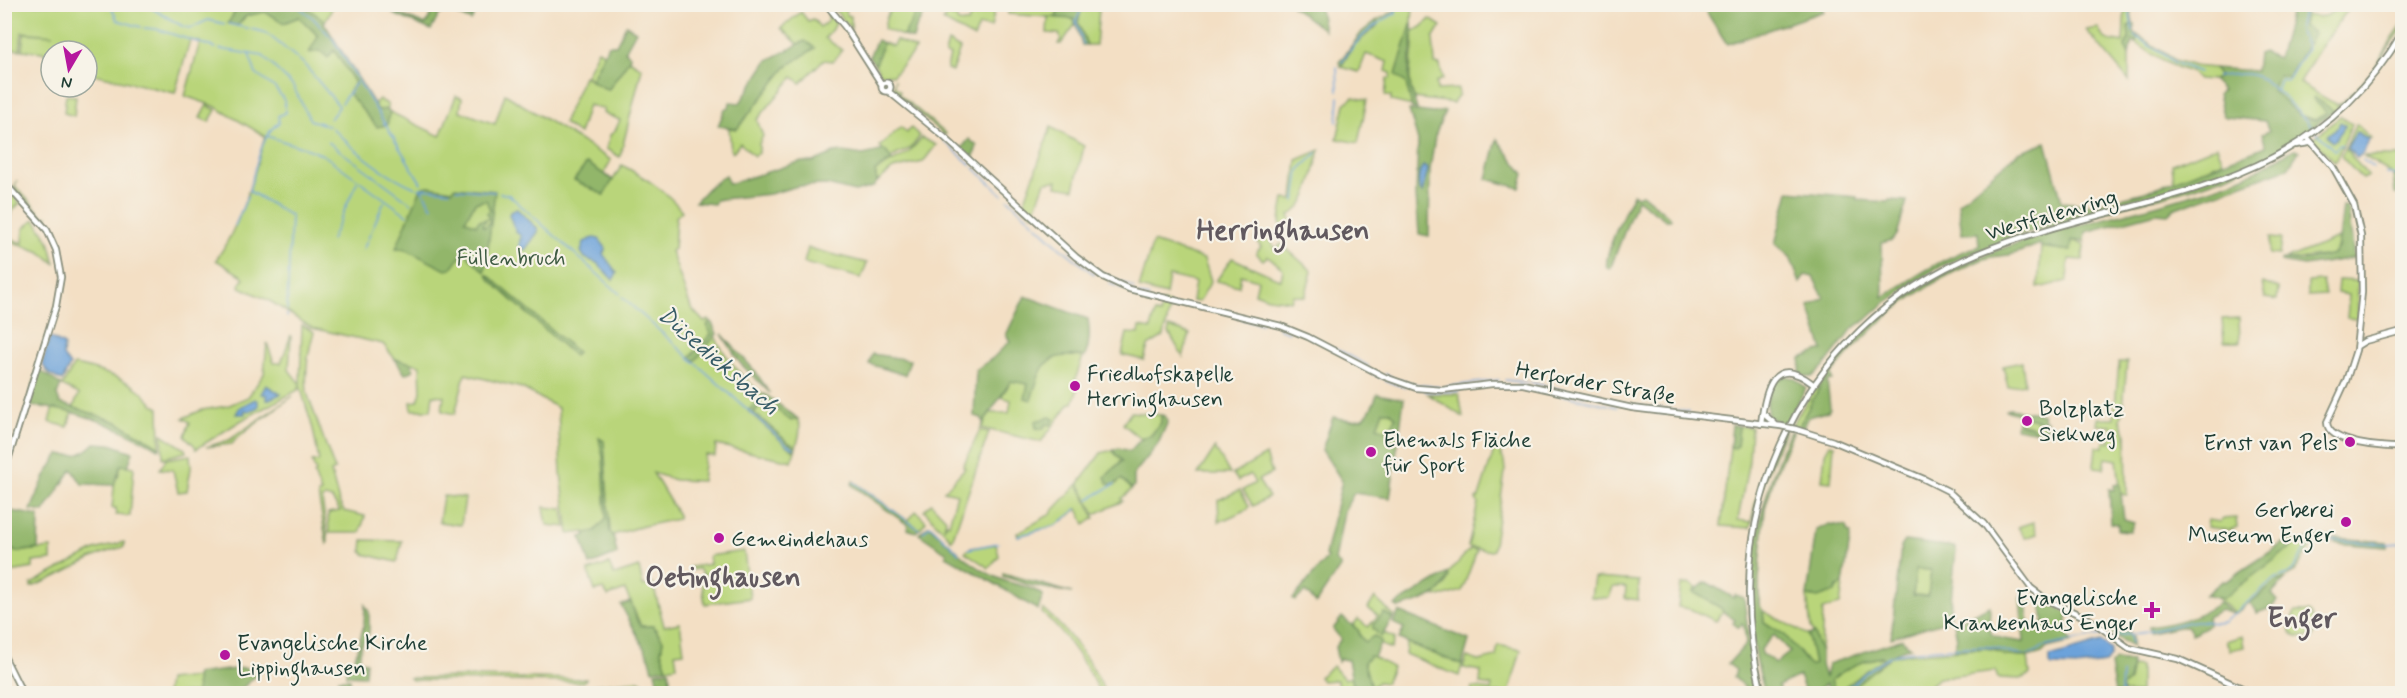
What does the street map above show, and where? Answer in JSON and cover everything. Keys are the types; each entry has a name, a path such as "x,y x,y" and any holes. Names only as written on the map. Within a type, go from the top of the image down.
{"main road":[{"name":"Herforder Straße","path":"826,4 845,27 884,84 883,90 889,90 1066,249 1107,279 1147,295 1266,322 1295,331 1400,383 1436,390 1502,383 1522,384 1632,408 1779,426 1833,441 1943,488 1975,514 2031,588 2039,595 2084,615 2129,648 2178,659 2253,693"},
{"name":"Westfalenring","path":"1762,693 1752,645 1748,602 1751,552 1756,518 1765,485 1786,431 1812,386 1865,326 1914,287 1959,261 2026,236 2196,190 2251,169 2294,146 2338,112 2371,79 2403,33"},
{"path":"2306,137 2309,143 2319,150"},
{"path":"2306,137 2333,167 2359,219 2363,271 2357,346 2346,381 2327,422 2330,431 2376,447 2403,447"},
{"path":"2294,146 2309,143"},
{"path":"4,182 47,230 56,250 61,277 58,302 4,474"},
{"path":"2357,346 2366,341 2403,331"},
{"path":"2358,339 2366,341"},
{"name":"Westfalenring","path":"1812,386 1829,365"},
{"path":"1761,424 1766,392 1770,382 1778,375 1794,374 1807,380 1812,386"},
{"path":"1794,374 1812,386"},
{"path":"1807,380 1820,375"},
{"path":"1761,424 1765,415 1766,392"},
{"path":"1765,415 1770,422 1779,426"},
{"path":"4,656 22,693"}],"green space":[{"name":"Füllenbruch","path":"83,4 106,7 101,5 334,5 324,23 374,104 379,99 387,104 388,111 440,136 456,96 462,98 460,111 495,124 505,94 611,160 604,174 613,180 622,165 662,191 682,211 676,217 674,249 671,251 691,308 704,322 709,320 726,355 743,375 761,393 798,420 800,429 792,461 716,445 715,456 705,455 702,481 675,480 653,473 678,515 678,519 613,535 617,554 590,565 581,537 586,536 585,532 569,534 561,474 558,408 522,388 465,374 455,414 442,411 444,396 433,395 431,410 412,410 411,402 418,401 421,392 420,365 395,359 383,344 312,328 270,301 240,287 244,278 216,260 239,216 265,136 214,106 185,96 200,42 190,40 175,93 99,75 99,39 39,39 39,52 22,50 24,33 53,35 22,32 20,50 5,48 5,5"},
{"path":"1293,4 1319,5 1324,30 1292,6"},
{"path":"239,5 303,5 325,21 324,23 378,110 387,109 390,112 387,125 377,127 348,93 355,83 334,50 328,58 320,51 309,53 318,36 299,17 284,23 265,12 246,16 237,26 228,23"},
{"path":"433,5 452,5 450,8 470,18 480,5 471,21 447,10 439,15 431,30 393,14 395,12 425,25 436,7"},
{"path":"843,5 847,15 851,16 851,29 833,7"},
{"path":"893,5 911,5 918,10 903,36 884,29 886,18"},
{"path":"974,5 996,5 991,27 979,26 974,38 943,21 947,14 956,17 958,22 968,23"},
{"path":"1010,5 1058,5 1057,18 1074,19 1075,25 1061,44 1058,44 1061,39 1059,34 1047,33 1048,17 1008,14"},
{"path":"1058,5 1100,5 1099,9 1082,7 1078,22 1087,45 1082,45 1074,19 1048,17 1057,17"},
{"path":"1395,5 1413,5 1412,22 1396,75 1406,83 1412,106 1391,101 1391,97 1385,96 1387,79 1390,79 1391,73 1386,71 1388,62 1366,54 1359,72 1341,67 1353,46 1377,25 1376,21 1395,11"},
{"path":"1702,5 1820,5 1824,11 1727,44"},
{"path":"2125,5 2130,5 2133,24 2128,26 2129,38 2125,47 2129,55 2129,81 2086,30 2099,28 2105,38 2123,43"},
{"path":"2293,5 2307,5 2303,26 2314,33 2289,77 2278,75 2272,91 2299,115 2315,120 2327,113 2313,99 2314,97 2334,111 2281,151 2229,175 2192,188 2012,237 1937,268 1853,328 1823,367 1812,377 1806,377 1800,373 1801,358 1823,350 1809,306 1824,298 1813,277 1805,275 1800,283 1790,257 1775,244 1789,191 1857,197 1857,200 1907,201 1897,235 1892,240 1882,243 1883,297 1941,262 1979,246 1978,233 1962,234 1958,203 2019,152 2046,142 2062,202 2093,205 2145,192 2266,146 2262,134 2269,131 2265,121 2223,115 2218,94 2222,90 2212,80 2219,77 2214,68 2256,71 2258,54 2263,52 2278,58"},
{"path":"2339,5 2351,5 2316,54 2299,83 2337,105 2366,79 2402,23 2402,29 2364,83 2334,111 2314,97 2313,99 2328,112 2315,120 2298,115 2272,91 2278,75 2314,33 2303,26 2305,15 2324,16"},
{"path":"1082,6 1099,9 1096,45 1087,45 1078,22"},
{"path":"918,10 924,14 917,25 913,39 903,36"},
{"path":"801,12 808,21 813,19 820,27 828,21 828,13 836,24 825,38 842,50 833,61 823,60 801,83 793,77 757,120 763,136 759,144 759,153 754,156 740,143 733,152 731,151 729,128 737,129 787,66 814,48 805,41 798,44 781,28"},
{"path":"1430,19 1441,26 1433,39 1435,64 1440,65 1443,79 1436,82 1437,90 1458,89 1459,95 1453,103 1414,98 1411,89 1413,31 1422,27"},
{"path":"1376,21 1378,25 1353,46 1341,67 1339,62 1362,32"},
{"path":"1412,22 1409,75 1417,109 1412,108 1406,83 1396,75"},
{"path":"2135,24 2136,43 2132,41 2129,55 2125,47 2129,38 2128,26"},
{"path":"626,25 636,31 625,51 630,55 629,60 608,90 591,81 608,45 616,45"},
{"path":"2137,35 2175,60 2194,66 2214,68 2219,78 2198,79 2192,73 2162,61 2132,40 2136,42"},
{"path":"877,40 883,43 875,65 869,57"},
{"path":"896,40 916,49 893,75 881,74 875,65 883,43 893,46"},
{"path":"805,41 815,48 787,66 737,129 718,126 730,102 740,103 768,60"},
{"path":"948,42 960,49 952,71 947,69 950,55 945,54"},
{"path":"598,50 604,53 592,79 586,75"},
{"path":"629,60 642,68 620,157 606,149 610,135 615,131 620,120 603,113 604,109 588,105 579,134 563,123 584,76 608,90"},
{"path":"895,79 894,86 900,91 899,94 946,134 944,135 893,91"},
{"path":"1353,97 1367,100 1358,143 1337,139 1345,104"},
{"path":"66,99 76,99 74,116 64,113"},
{"path":"207,105 216,110 209,122 200,118"},
{"path":"1409,110 1433,113 1445,111 1435,136 1430,170 1429,236 1419,234 1416,195 1418,141"},
{"path":"2340,116 2352,124 2335,162 2313,139"},
{"path":"2356,124 2371,138 2357,132 2345,148 2368,176 2362,179 2341,156"},
{"path":"901,127 907,133 911,128 920,136 911,148 890,158 880,146"},
{"path":"1051,127 1084,146 1074,189 1056,186 1057,181 1045,182 1033,215 1023,206"},
{"path":"922,138 936,145 923,162 893,169 877,182 875,171 908,153"},
{"path":"969,139 977,146 973,159 961,149"},
{"path":"1497,139 1524,174 1520,188 1487,179"},
{"path":"2217,146 2223,161 2174,182 2172,164"},
{"path":"2295,149 2299,151 2288,168 2173,209 2168,214 2156,213 2086,232 2085,242 2072,240 2071,251 2041,247 2040,244 2013,254 1978,261 1933,283 1895,310 1845,357 1831,375 1832,380 1827,381 1830,408 1828,411 1809,417 1802,429 1798,427 1836,362 1879,318 1917,289 1958,267 2000,249 2209,189 2251,173"},
{"path":"885,150 892,160 875,171 877,182 873,187 855,192 827,185 798,186 770,194 716,200 714,204 695,202 725,175 729,184 799,162 813,162 834,153 863,155"},
{"path":"1320,150 1306,197 1296,211 1289,215 1294,229 1282,233 1280,220 1284,199 1293,200 1297,160"},
{"path":"2364,156 2402,156 2402,175 2393,175"},
{"path":"587,163 613,180 604,195 574,180"},
{"path":"2393,175 2402,175 2402,196 2395,194"},
{"path":"15,186 44,217 48,216 46,221 14,189"},
{"path":"4,187 20,203 11,212 7,238 23,243 24,228 35,219 49,241 55,263 40,252 5,239"},
{"path":"423,187 495,191 485,272 464,252 451,269 446,270 405,249 396,248","holes":["486,200 490,210 487,213 490,222 485,227 482,225 487,219 478,221 476,225 465,220 475,203"]},
{"path":"1633,194 1638,196 1642,194 1671,218 1666,220 1637,199 1610,269 1607,268 1608,253"},
{"path":"2343,206 2348,207 2354,258 2304,266 2280,262 2280,260 2302,261 2333,254 2338,248"},
{"path":"1268,238 1276,249 1281,244 1312,271 1305,297 1293,295 1291,301 1268,298 1255,293 1258,280 1241,275 1239,286 1216,281 1232,258 1281,280 1283,269 1268,256 1263,260 1256,253 1261,247 1255,239"},
{"path":"2270,238 2281,239 2279,255 2269,254"},
{"path":"2339,238 2338,246 2333,254 2285,259"},
{"path":"2072,240 2084,245 2083,260 2069,259 2067,281 2038,288 2041,247 2070,251"},
{"path":"1153,242 1204,259 1211,281 1199,302 1192,301 1195,282 1169,276 1166,295 1139,288"},
{"path":"808,248 867,263 861,278 804,263"},
{"path":"487,274 577,352 574,356 489,279"},
{"path":"2338,280 2358,281 2358,319 2347,318 2349,295 2337,293"},
{"path":"2322,281 2325,295 2308,296 2308,282"},
{"path":"2262,283 2278,288 2277,300 2265,298"},
{"path":"1025,296 1088,319 1089,338 1085,357 1061,356 1047,363 1038,378 1031,400 1025,398 1028,384 1011,381 983,423 982,418 974,416 976,370 1010,341 1006,335"},
{"path":"1162,302 1169,303 1170,307 1164,336 1148,346 1144,360 1122,355 1127,333 1139,334 1140,327 1151,329 1155,313 1160,314"},
{"path":"2239,318 2240,342 2224,342 2222,319"},
{"path":"711,321 717,334 695,361 690,357 711,334 707,325"},
{"path":"302,325 314,332 306,378 307,393 335,470 331,472 339,502 344,511 365,516 360,533 329,533 328,513 340,511 332,499 325,497 322,499 327,545 318,494 321,493 312,462 319,461 313,429 300,386 298,390 242,420 196,449 185,436 190,422 183,418 202,410 227,406 248,397 264,374 267,343 274,363 281,363 291,335 289,370 300,384"},
{"path":"1169,327 1190,334 1183,357 1169,333"},
{"path":"722,334 754,370 770,393 740,363"},
{"path":"872,354 910,360 905,375 869,364"},
{"path":"1060,355 1083,357 1075,380 1080,382 1073,403 1070,403 1041,442 981,428 990,413 1009,413 1011,400 1001,397 1011,381 1029,384 1042,367"},
{"path":"395,359 412,363 413,370 405,374"},
{"path":"2022,362 2025,384 2008,387 2003,366"},
{"path":"2119,362 2127,362 2120,420 2126,432 2127,495 2121,494 2117,460 2106,458 2104,468 2094,467 2096,447 2103,447 2104,442 2110,442 2111,426 2097,425 2098,418 2114,418"},
{"path":"74,365 125,381 138,389 159,408 160,447 117,422 73,408 79,394 62,386"},
{"path":"38,369 61,385 57,395 60,403 117,422 160,447 159,449 127,433 79,414 27,406"},
{"path":"1786,376 1794,378 1806,388 1785,425 1768,417 1767,404 1769,392 1775,382"},
{"path":"1823,376 1825,380 1798,427 1791,426"},
{"path":"765,394 798,419 791,421 764,400 754,413 795,446 794,450 748,411"},
{"path":"1377,394 1404,399 1390,498 1354,493 1344,511 1335,561 1341,566 1316,603 1305,592 1295,601 1293,599 1327,558 1325,555 1342,481 1322,450 1333,417 1350,420 1362,418 1374,403","holes":["1383,411 1390,411 1396,417 1389,432 1377,427"]},
{"path":"1428,394 1459,394 1463,417"},
{"path":"293,396 232,444 206,447 229,440"},
{"path":"53,407 72,413 68,427 49,422"},
{"path":"2005,410 2043,414 2044,421 2047,421 2045,433 2016,428 2018,414","holes":["2021,416 2044,422 2043,431 2036,431 2032,426 2020,424"]},
{"path":"1383,411 1390,411 1396,417 1389,432 1385,430 1351,464 1377,427"},
{"path":"1131,412 1161,415 1161,423 1151,435 1141,439 1123,424"},
{"path":"1161,415 1165,416 1168,421 1158,444 1134,474 1132,489 1121,479 1115,485 1108,484 1105,477 1122,461 1112,450 1119,448 1130,451 1141,439 1151,435 1161,423"},
{"path":"2021,416 2044,422 2043,432 2035,431 2032,426 2020,424"},
{"path":"1050,417 1054,419 1051,425 1046,424 1043,429 1036,428 1035,421"},
{"path":"1732,425 1739,426 1735,448 1730,447"},
{"path":"1739,426 1751,427 1749,460 1738,520 1751,522 1760,482 1762,482 1783,431 1778,429 1785,430 1766,475 1750,528 1721,526 1730,447 1737,446"},
{"path":"1778,429 1783,431 1762,482 1760,482"},
{"path":"980,430 989,432 952,540 924,510 931,503 946,519 944,528 947,523 949,524 957,494 944,491 965,468 963,466"},
{"path":"1790,431 1793,432 1776,472 1765,508 1759,579 1759,604 1763,611 1764,622 1785,635 1810,666 1814,664 1808,635 1814,633 1821,653 1825,678 1828,664 1902,639 1911,648 1890,656 1862,680 1842,691 1837,692 1884,658 1861,662 1837,675 1831,680 1836,692 1831,693 1826,684 1813,693 1798,693 1804,689 1799,676 1778,686 1781,693 1765,693 1752,627 1751,594 1759,527 1777,462","holes":["1774,635 1790,652 1776,663 1762,654 1761,649"]},
{"path":"162,434 185,449 186,452 163,458"},
{"path":"599,438 604,441 610,532 613,535 617,554 590,565 581,537 586,536 585,533 595,531 606,519 603,457"},
{"path":"95,443 110,444 133,452 128,466 121,465 114,485 82,484 72,469 44,512 31,510 45,476 59,454 79,454"},
{"path":"1496,444 1504,461 1505,472 1491,551 1468,547 1478,503 1476,499 1479,497"},
{"path":"1830,444 1834,445 1831,482 1822,481 1825,453"},
{"path":"1215,448 1230,474 1198,474"},
{"path":"1112,450 1122,460 1106,477 1121,479 1132,489 1121,499 1123,501 1095,514 1079,483 1101,453"},
{"path":"190,455 191,468 187,491 178,492 173,470 160,469 166,459"},
{"path":"1266,455 1272,473 1258,480 1269,497 1253,506 1243,490 1255,483 1250,474 1238,481 1233,474"},
{"path":"121,464 134,467 130,516 116,515 116,508 112,508 115,478 118,477"},
{"path":"853,481 919,529 916,532 907,529 908,525 852,485"},
{"path":"1078,484 1095,518 1085,524 1078,509 1057,525 1018,536 1017,533 1049,515"},
{"path":"2120,484 2124,520 2134,523 2130,531 2118,530 2118,524 2111,523 2109,489 2114,490 2114,485"},
{"path":"1240,490 1249,506 1248,509 1219,522 1218,500"},
{"path":"443,496 465,498 461,525 439,522"},
{"path":"544,507 563,509 566,527 547,525"},
{"path":"5,510 39,516 38,549 16,552 5,546"},
{"path":"916,511 926,521 920,529 908,521"},
{"path":"2236,518 2237,527 2230,530 2207,527 2208,520 2220,522 2221,519"},
{"path":"2033,522 2037,534 2025,538 2018,527"},
{"path":"1829,524 1847,527 1847,532 1851,533 1843,585 1837,587 1835,592 1818,598 1807,596 1816,530"},
{"path":"929,525 980,568 1000,579 1043,595 1038,610 946,556 947,553 919,534"},
{"path":"2316,537 2330,537 2331,543 2319,542 2311,546 2294,573 2277,582 2236,613 2216,598 2205,595 2290,539 2297,543"},
{"path":"2334,538 2387,542 2387,547 2335,543"},
{"path":"2290,539 2297,543 2222,599 2205,595 2223,581 2225,582"},
{"path":"363,540 402,541 397,562 364,554"},
{"path":"1905,541 1954,547 1956,550 1949,620 1891,638 1901,547","holes":["1916,569 1931,570 1928,596 1913,595"]},
{"path":"124,542 124,547 100,555 55,578 31,587 31,584 95,550"},
{"path":"996,544 999,556 989,568 965,552 970,548"},
{"path":"9,547 16,552 51,548 51,560 33,562 33,568 5,573"},
{"path":"1470,549 1477,550 1462,591 1445,596 1433,596 1446,585 1449,576 1447,575"},
{"path":"744,551 750,598 705,604 701,578 707,578 707,575 699,569 691,570 690,567 710,564 709,556"},
{"path":"609,564 614,575 639,567 643,586 653,584 664,626 680,623 684,652 675,653 677,666 667,668 661,651 663,640 653,626 641,626 625,590 608,596 603,589 595,591 588,571"},
{"path":"1916,569 1931,570 1929,596 1913,595"},
{"path":"1003,573 1072,593 1029,585 1003,576"},
{"path":"1447,574 1449,576 1445,584 1435,595 1399,608 1395,605"},
{"path":"1594,578 1639,581 1638,600 1625,598 1626,587 1613,587 1609,598 1591,597"},
{"path":"2286,579 2272,594 2278,601 2270,608 2257,613 2250,603 2277,582"},
{"path":"1706,582 1734,598 1735,595 1744,598 1751,659 1759,693 1750,693 1734,677 1736,670 1728,664 1746,644 1744,627 1742,624 1739,628 1733,623 1735,620 1721,608 1693,592"},
{"path":"1690,584 1696,588 1693,592 1721,608 1723,612 1716,621 1690,609 1678,607 1681,585"},
{"path":"1843,585 1840,605 1823,609 1821,652 1811,628 1807,596 1816,597"},
{"path":"2025,595 2029,626 2044,623 2041,600 2068,613 2066,633 2072,642 2047,648 2042,653 2028,657 2005,656 1987,648 1954,650 1957,638 1954,623 1990,606 1989,627 1992,635 2024,642 2020,598"},
{"path":"1375,598 1394,616 1393,618 1384,613 1381,636 1384,633 1395,638 1391,649 1381,645 1381,641 1365,642 1353,625 1358,619 1368,627 1378,616 1368,608"},
{"path":"631,602 641,626 653,626 663,640 661,651 667,668 653,670 650,659 621,605"},
{"path":"2219,603 2234,614 2220,610 2207,617 2208,625 2192,634 2188,627 2150,633 2149,627 2186,619"},
{"path":"365,605 369,612 369,633 361,646 359,661 366,662 365,676 346,675 347,660 354,661 364,625"},
{"path":"1043,609 1079,648 1105,693 1100,693 1075,650 1042,613"},
{"path":"1763,611 1808,635 1814,665 1810,666 1790,642 1764,622"},
{"path":"1399,612 1469,640 1462,665 1399,639 1404,628 1393,623"},
{"path":"2295,612 2311,614 2313,621 2311,632 2315,633 2312,638 2297,637 2290,633 2289,626"},
{"path":"1384,613 1393,618 1381,637 1373,629 1373,625"},
{"path":"1342,617 1359,631 1359,635 1365,642 1374,636 1381,641 1374,657 1370,656 1364,662 1371,688 1353,685 1348,660 1340,659 1338,662 1335,647 1341,639 1333,629"},
{"path":"2128,630 2132,637 2132,647 2108,631"},
{"path":"2242,636 2244,647 2230,650 2226,641"},
{"path":"1407,643 1462,665 1459,676 1405,654"},
{"path":"1498,645 1521,650 1509,693 1471,693 1472,687 1491,690 1492,686 1480,684 1481,671 1463,668 1467,657 1479,661 1496,657"},
{"path":"1987,648 2010,656 2028,657 2030,674 2021,679 1998,678 1995,671 1938,678 1925,690 1918,686 1882,693 1843,694 1893,655"},
{"path":"1370,655 1392,667 1386,683 1378,682 1371,688 1373,693 1338,693 1337,680 1322,681 1319,677 1333,666 1344,679 1352,677 1353,685 1369,686 1364,661"},
{"path":"1884,658 1836,693 1831,680 1855,665"},
{"path":"2115,660 2132,662 2129,681 2122,687 2123,693 2115,693 2110,665"},
{"path":"2132,666 2140,667 2140,693 2123,693 2122,687 2129,681"},
{"path":"243,668 261,670 245,686 234,692 227,694 197,693 196,674"},
{"path":"669,670 671,690 660,692 655,672"},
{"path":"196,677 197,693 166,694 168,680"},
{"path":"410,678 586,679 584,682 412,680"},
{"path":"338,679 350,679 349,693 337,693"},
{"path":"639,680 645,684 647,693 591,693 591,688 595,685"}],"water":[{"path":"2340,122 2346,125 2332,142 2327,135 2338,127"},
{"path":"2356,132 2369,139 2364,152 2357,158 2347,148"},
{"path":"1423,166 1428,169 1422,193 1419,180"},
{"path":"517,209 538,229 525,250 519,246 521,236 516,232 509,215"},
{"path":"593,238 599,239 606,248 603,254 617,273 613,280 597,263 585,258 581,252 584,242"},
{"path":"50,337 64,345 63,356 70,365 62,381 49,374 42,364"},
{"path":"266,385 281,394 267,400 267,395 261,394"},
{"path":"255,399 258,401 258,407 249,411 244,410 245,414 236,414 240,407"},
{"path":"2101,642 2111,650 2110,657 2105,663 2077,667 2050,664 2050,657"}],"waterway":[{"name":"Düsedieksbach","path":"107,4 112,8 117,20 141,27"},
{"path":"139,4 151,8 184,27 191,28 208,20 225,24"},
{"path":"295,4 313,18 333,39 421,183"},
{"path":"1083,44 1076,21 1084,4"},
{"path":"1342,62 1366,33 1396,13 1396,9 1403,4"},
{"path":"2128,4 2133,31"},
{"path":"2276,91 2280,79 2288,80 2307,48 2299,30 2305,4"},
{"path":"229,24 264,32 270,36 303,63 339,106"},
{"name":"Düsedieksbach","path":"144,28 156,29 216,48"},
{"path":"2135,36 2176,63 2199,72"},
{"name":"Düsedieksbach","path":"220,49 263,56 293,86 310,120 329,126"},
{"path":"249,54 256,74 275,88 284,100 286,112 278,116 279,123 268,134 249,190"},
{"path":"1337,67 1338,91"},
{"path":"2216,77 2244,74 2261,79 2283,97 2335,151 2339,144 2342,145"},
{"path":"341,103 356,83"},
{"path":"1337,122 1339,97"},
{"path":"330,119 339,107"},
{"name":"Düsedieksbach","path":"332,128 371,162 393,177 416,188"},
{"path":"267,136 301,147"},
{"path":"944,141 971,165"},
{"path":"328,142 411,203"},
{"path":"303,147 323,155"},
{"path":"1295,201 1299,170 1317,153"},
{"path":"325,156 407,215"},
{"path":"2363,160 2373,168"},
{"path":"974,168 1003,195"},
{"path":"2386,174 2402,175"},
{"path":"331,240 357,182"},
{"path":"419,189 421,188 432,207"},
{"name":"Düsedieksbach","path":"423,188 450,191"},
{"name":"Düsedieksbach","path":"456,189 495,192"},
{"path":"249,191 291,216 287,310"},
{"name":"Düsedieksbach","path":"500,193 509,195 620,294"},
{"path":"235,226 248,195"},
{"path":"1008,199 1035,224"},
{"path":"363,250 384,202"},
{"path":"1037,226 1063,250"},
{"path":"1071,249 1086,261"},
{"path":"1065,251 1094,274"},
{"path":"1102,273 1113,279"},
{"path":"1116,280 1134,288"},
{"path":"1110,283 1116,286"},
{"path":"1119,287 1134,293"},
{"path":"1138,295 1149,297"},
{"name":"Düsedieksbach","path":"622,297 787,445 794,448"},
{"path":"1242,319 1262,324"},
{"path":"1278,328 1289,332"},
{"path":"1335,348 1368,366"},
{"path":"1347,360 1352,362"},
{"path":"1355,364 1382,378"},
{"path":"1385,374 1391,377"},
{"path":"1399,380 1439,387"},
{"path":"1445,387 1499,380"},
{"path":"1505,380 1533,383 1585,395"},
{"path":"1386,381 1405,387"},
{"path":"1517,386 1527,387"},
{"path":"1425,391 1459,391"},
{"path":"1558,394 1617,407"},
{"path":"1614,402 1646,407"},
{"path":"1650,407 1688,412"},
{"path":"1656,413 1666,414"},
{"name":"Düsedieksbach","path":"854,482 919,529"},
{"name":"Düsedieksbach","path":"1089,499 1115,484"},
{"name":"Düsedieksbach","path":"1018,536 1057,525 1077,509"},
{"name":"Düsedieksbach","path":"923,532 930,525 959,553"},
{"path":"2114,635 2145,632 2196,621 2224,622 2275,579 2292,572 2307,546 2319,539 2402,543"},
{"name":"Düsedieksbach","path":"968,549 998,543"},
{"path":"1840,694 1880,662 1899,653 1990,647 2023,655 2036,652 2043,647 2106,634"},
{"path":"2130,635 2131,643"},
{"path":"2121,694 2122,673"}],"place":[{"name":"Friedhofskapelle Herringhausen","path":"1075,386"},
{"name":"Bolzplatz Siekweg","path":"2027,421"},
{"name":"Ernst van Pels","path":"2350,442"},
{"name":"Ehemals Fläche für Sport","path":"1371,452"},
{"name":"Gerberei Museum Enger","path":"2346,522"},
{"name":"Gemeindehaus","path":"719,538"},
{"name":"Evangelische Krankenhaus Enger","path":"2152,610"},
{"name":"Evangelische Kirche Lippinghausen","path":"225,655"}],"district":[{"name":"Herringhausen","path":"1283,229"},
{"name":"Oetinghausen","path":"723,576"},
{"name":"Enger","path":"2302,617"}]}
